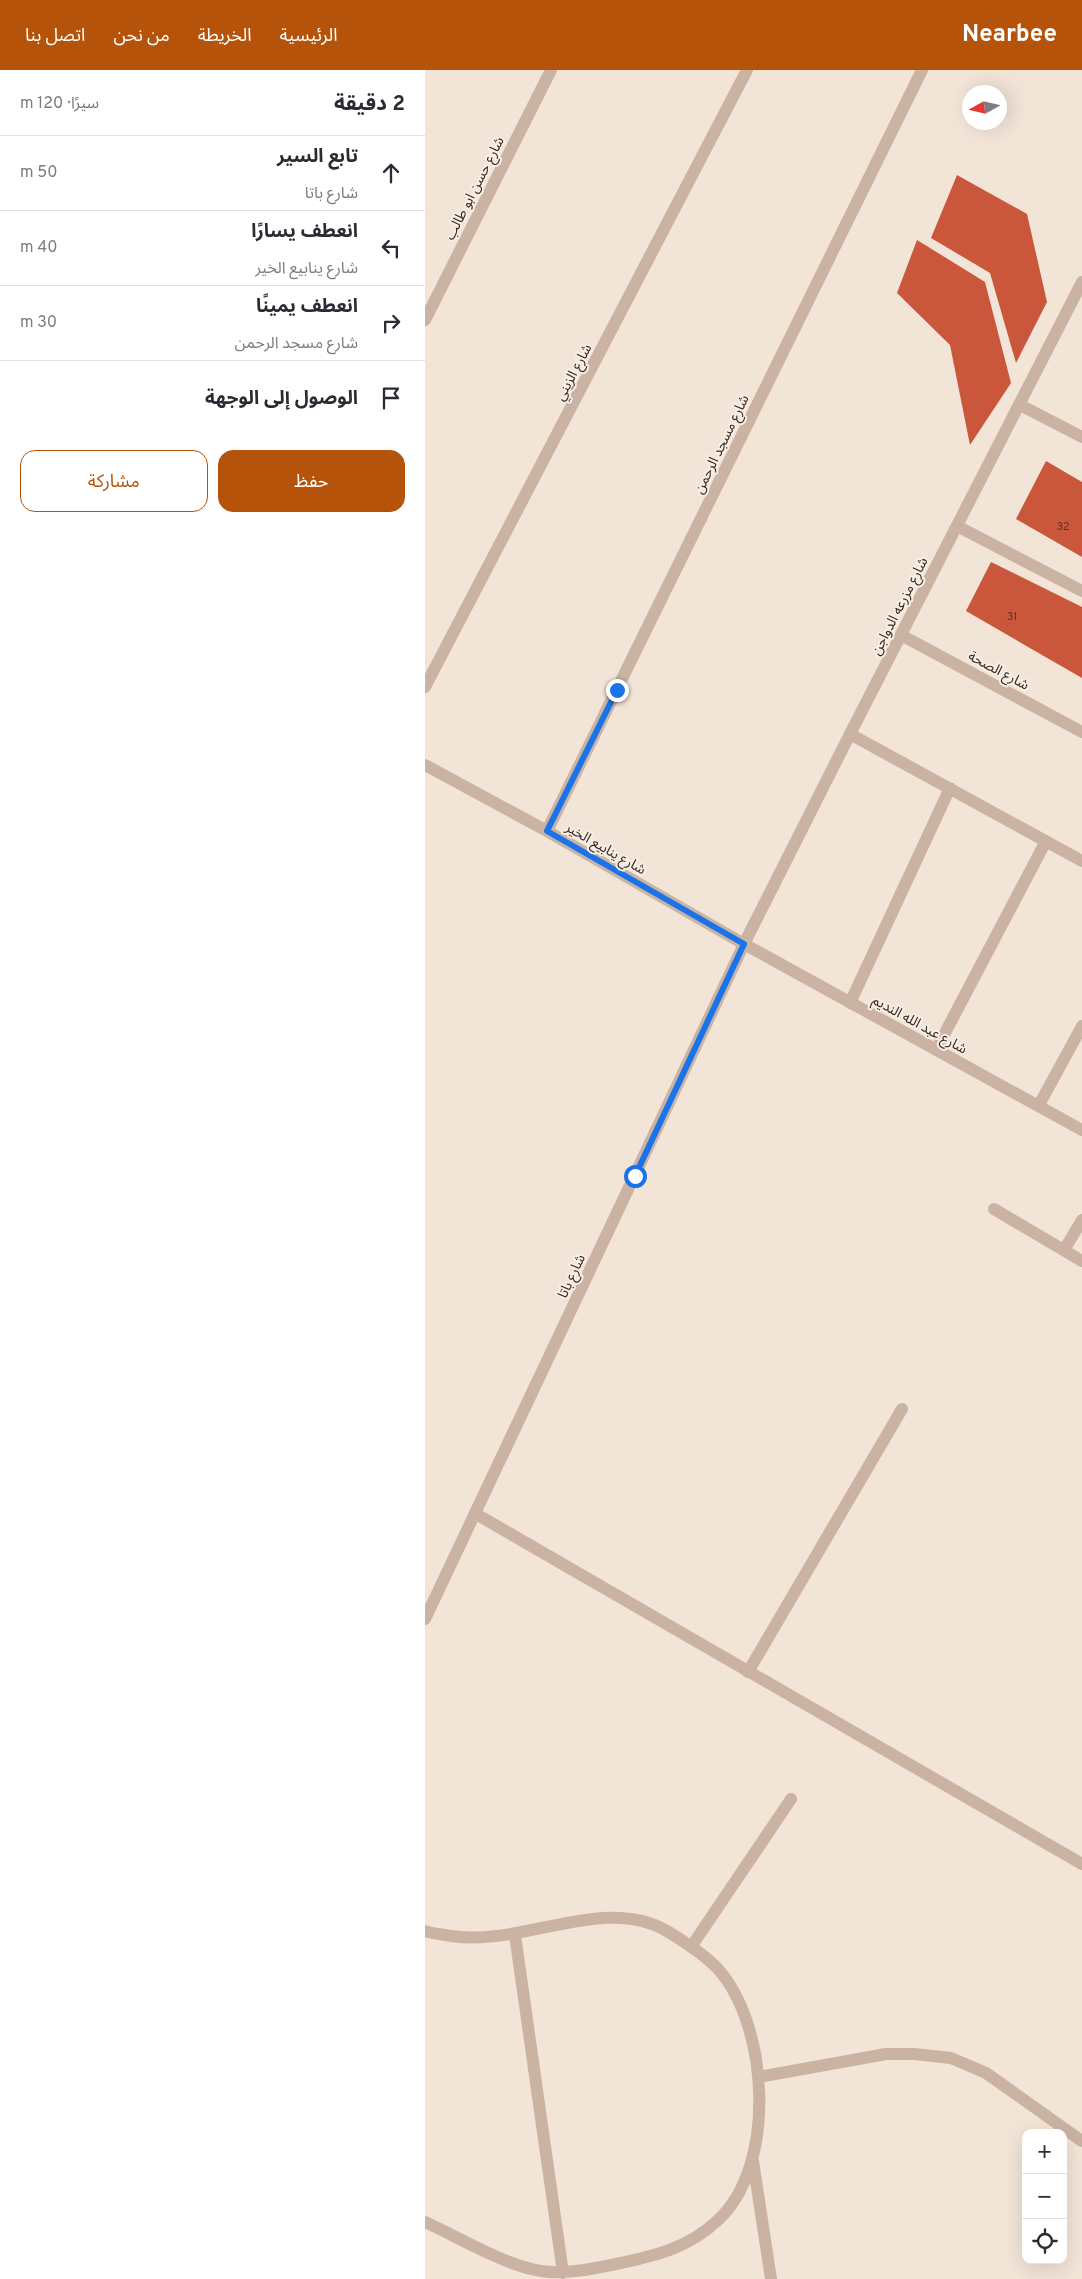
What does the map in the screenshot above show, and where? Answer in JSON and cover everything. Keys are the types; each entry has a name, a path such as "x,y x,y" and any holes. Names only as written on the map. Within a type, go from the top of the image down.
{"street":[{"name":"شارع حسن ابو طالب","path":"425,320 551,70"},
{"name":"شارع الزيني","path":"425,687 747,70"},
{"name":"شارع مسجد الرحمن","path":"547,831 922,70"},
{"name":"شارع مزرعه الدواجن","path":"744,944 1082,282"},
{"path":"1020,405 1082,437"},
{"path":"957,526 1082,590"},
{"name":"شارع الصحة","path":"901,635 1082,732"},
{"path":"850,734 1082,861"},
{"name":"شارع ينابيع الخير","path":"425,765 547,831 744,944"},
{"path":"850,1003 950,788"},
{"path":"936,1050 1046,841"},
{"name":"شارع عبد الله النديم","path":"744,944 1082,1130"},
{"name":"شارع باتا","path":"425,1619 744,944"},
{"path":"1039,1105 1082,1026"},
{"path":"995,1209 1082,1261"},
{"path":"1064,1250 1082,1220"},
{"path":"748,1672 902,1409"},
{"path":"475,1514 1082,1864"},
{"path":"691,1947 791,1799"},
{"path":"425,1930 466,1937 485,1938 515,1935 606,1917 637,1919 665,1930 691,1947 718,1969 734,1993 747,2018 758,2077 758,2132 753,2161 740,2192 720,2219 693,2240 663,2254 563,2273 541,2271 507,2262 425,2222"},
{"path":"515,1935 563,2273"},
{"path":"758,2077 886,2054 914,2054 951,2058 986,2073 1082,2141"},
{"path":"753,2161 771,2279"}],"building":[{"path":"957,175 1027,214 1047,302 1016,363 990,273 931,238"},
{"path":"917,240 985,282 1011,383 970,445 950,345 897,293"},
{"path":"1046,461 1082,482 1082,557 1016,519"},
{"path":"991,562 1082,607 1082,678 966,611"}],"route":[{"path":"617,690 547,831 744,944 635,1176"}]}
